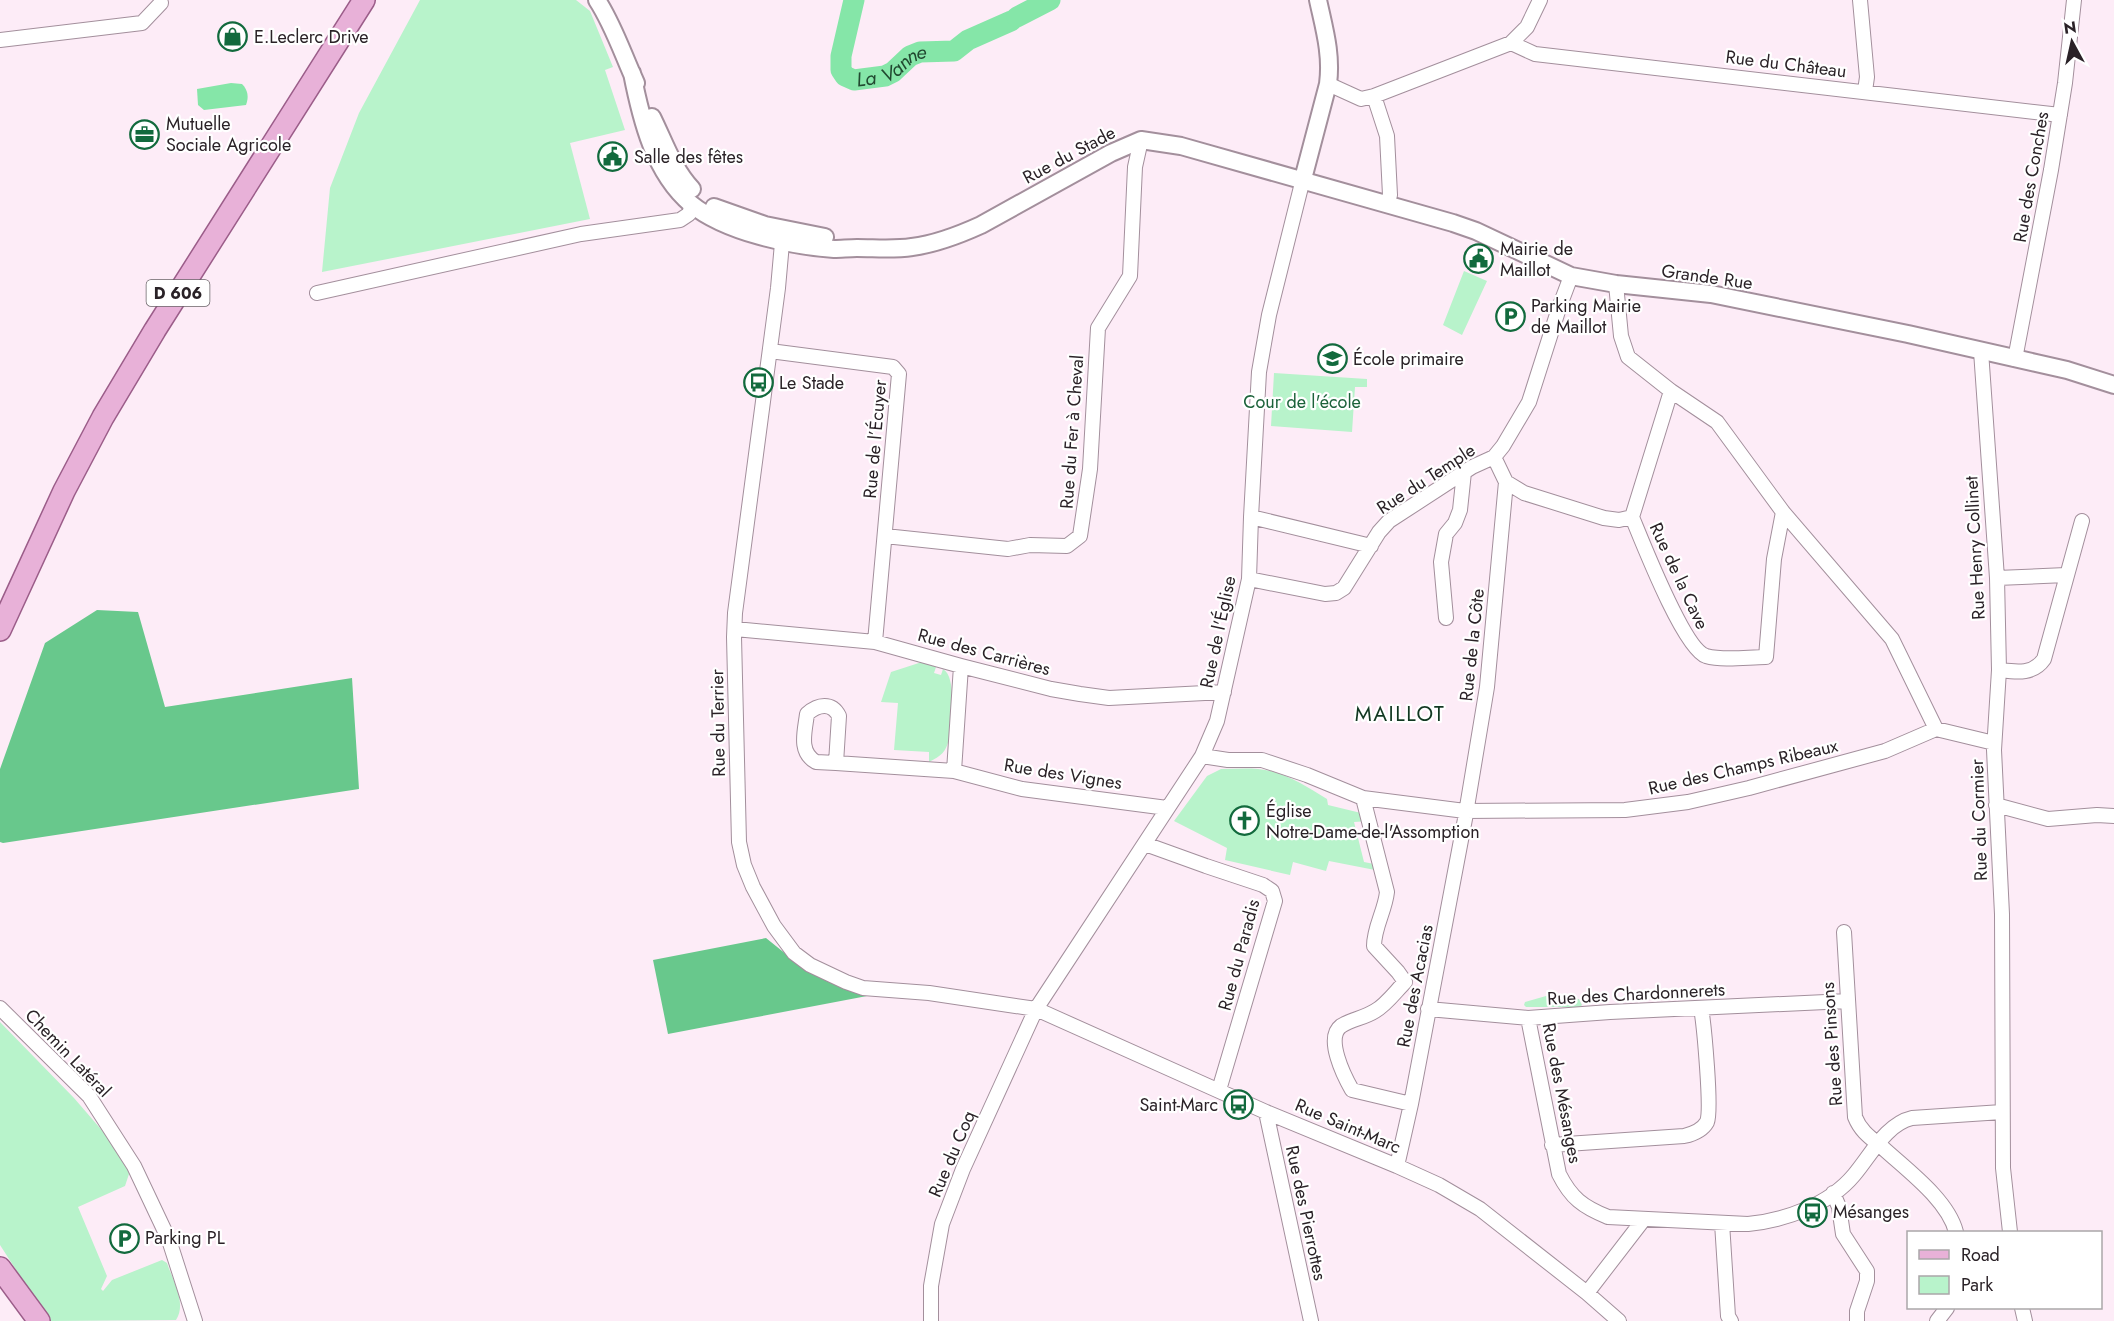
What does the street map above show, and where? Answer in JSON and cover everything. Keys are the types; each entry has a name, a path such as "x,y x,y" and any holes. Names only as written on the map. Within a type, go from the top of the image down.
{"main road":[{"name":"D 606","path":"0,630 64,491 103,417 155,330 364,0"},
{"path":"0,1270 25,1321"},
{"path":"0,1270 39,1321"}],"street":[{"name":"Rue du Stade","path":"597,0 622,46 632,73 639,110 658,161 676,187 734,228 783,234 834,249 887,250 913,247 963,233 981,225 1111,153 1140,140 1181,146 1303,179"},
{"path":"1303,179 1328,84 1330,52 1318,0"},
{"path":"1328,84 1362,99 1511,43 1527,27 1540,0"},
{"path":"1860,0 1867,77 1865,91"},
{"name":"Rue des Conches","path":"2015,358 2060,115 2074,0"},
{"path":"0,40 142,23 161,3"},
{"name":"Rue du Château","path":"1511,43 1535,54 2060,115"},
{"path":"1374,96 1387,136 1390,195 1387,204"},
{"name":"Rue du Fer à Cheval","path":"885,536 1008,549 1030,544 1060,547 1073,543 1080,536 1090,469 1098,328 1130,276 1135,166 1140,140"},
{"name":"Grande Rue","path":"1303,179 1476,231 1571,276 1616,284 1711,294 2015,358 2067,370 2114,385"},
{"name":"Rue de l'Église","path":"1036,1009 1202,756 1217,721 1249,579 1259,372 1269,315 1303,179"},
{"path":"316,293 581,234 680,220 689,214 697,202"},
{"name":"Rue du Terrier","path":"783,234 778,288 735,613 739,842 744,865 753,887 783,941 810,965 846,982 863,987 929,993 1036,1009"},
{"name":"Rue du Temple","path":"1249,579 1325,594 1336,592 1344,588 1378,532 1389,520 1464,472 1494,457 1512,434 1529,402 1571,276"},
{"path":"1616,284 1621,336 1628,357 1671,391 1718,422 1783,512 1892,639 1936,729"},
{"name":"Rue de l’Écuyer","path":"770,351 893,367 898,370 899,383 875,642"},
{"name":"Rue Henry Collinet","path":"1981,351 1997,578 1999,670 1994,743"},
{"path":"1494,457 1506,482 1524,493 1604,518 1618,520 1632,517 1671,391"},
{"path":"1446,618 1441,562 1446,534 1455,523 1460,510 1464,472"},
{"name":"Rue de la Côte","path":"1465,812 1487,687 1506,482"},
{"name":"Rue de la Cave","path":"1632,517 1657,577 1692,645 1706,656 1766,657 1774,559 1783,512"},
{"path":"1251,517 1371,546"},
{"path":"1999,670 2019,672 2032,670 2044,659 2082,521"},
{"path":"1997,578 2066,575"},
{"name":"Rue des Carrières","path":"735,629 875,642 1051,689 1109,698 1224,692"},
{"path":"954,771 961,666"},
{"name":"Rue des Champs Ribeaux","path":"1202,756 1228,760 1262,760 1307,775 1363,798 1465,812 1625,810 1688,802 1749,788 1885,751 1936,729"},
{"name":"Rue du Cormier","path":"1936,729 1994,743 2002,914 2003,1168 2010,1231"},
{"name":"Rue des Vignes","path":"836,763 954,771 1022,789 1167,808"},
{"path":"1363,798 1387,892 1374,946 1405,982 1432,987"},
{"path":"1996,805 2048,819 2114,816"},
{"name":"Rue des Acacias","path":"1397,1166 1411,1104 1465,812"},
{"name":"Rue du Paradis","path":"1144,844 1263,885 1272,891 1274,896 1275,901 1219,1090"},
{"name":"Rue des Pinsons","path":"1844,932 1855,1117 1864,1133 1921,1182 1946,1211 1955,1231"},
{"path":"1405,982 1376,1011 1339,1028 1334,1034 1333,1041 1352,1090 1411,1104"},
{"name":"Rue des Chardonnerets","path":"1428,1009 1528,1018 1847,1001"},
{"name":"Chemin Latéral","path":"0,1008 89,1096 134,1166 169,1240 195,1321"},
{"path":"1552,1145 1684,1136 1694,1134 1703,1127 1709,1113 1704,1023 1701,1008"},
{"name":"Rue Saint-Marc","path":"1036,1009 1266,1112 1439,1185 1480,1209 1619,1321"},
{"name":"Rue du Coq","path":"931,1321 931,1286 942,1224 963,1169 1036,1009"},
{"name":"Rue des Mésanges","path":"1528,1018 1559,1174 1567,1189 1577,1200 1589,1209 1608,1217 1722,1223 1768,1222 1812,1206 1833,1193 1853,1177 1878,1144 1902,1120 2002,1112"},
{"name":"Rue des Pierrottes","path":"1266,1112 1311,1321"},
{"path":"1833,1193 1839,1207 1843,1234 1867,1271 1867,1281 1857,1311 1857,1321"},
{"path":"1587,1293 1644,1219"},
{"path":"1722,1223 1728,1316 1731,1321"},
{"path":"1937,1321 1946,1309"}],"green space":[{"path":"420,0 576,0 590,11 613,67 605,70 625,130 570,143 590,219 322,272 330,188 359,113"},
{"path":"1464,271 1487,281 1462,335 1443,325"},
{"name":"Cour de l'école","path":"1274,373 1367,379 1367,387 1355,387 1352,432 1271,426"},
{"path":"922,662 936,667 934,673 941,675 943,669 948,674 952,691 948,743 937,758 929,762 929,752 894,750 898,703 881,702 891,672"},
{"path":"1221,769 1268,770 1294,780 1327,799 1328,805 1361,813 1369,821 1354,822 1364,862 1374,864 1375,870 1329,861 1326,871 1293,862 1290,875 1225,860 1227,848 1174,821 1207,776"},
{"path":"1546,996 1579,999 1582,1005 1580,1007 1526,1007 1524,1005 1525,1002"},
{"path":"0,1022 74,1098 112,1142 126,1164 129,1174 125,1186 78,1207 107,1276 101,1289 103,1291 112,1280 162,1260 167,1263 180,1299 176,1320 49,1321 0,1245"}],"shaded area":[{"path":"231,83 244,86 247,94 246,105 204,110 198,105 197,89"},
{"path":"97,610 138,612 165,707 352,678 359,789 0,842 0,769 45,643"},
{"path":"766,938 792,959 867,996 668,1034 653,960"}],"waterway":[{"name":"La Vanne","path":"854,0 841,56 841,70 845,76 854,80 885,76 893,72 910,56 920,52 954,51 968,40 1011,21"},
{"name":"La Vanne","path":"1017,17 1050,0"}],"place":[{"name":"E.Leclerc Drive","path":"233,37"},
{"name":"Mutuelle Sociale Agricole","path":"145,134"},
{"name":"Salle des fêtes","path":"613,157"},
{"name":"Mairie de Maillot","path":"1479,259"},
{"name":"Parking Mairie de Maillot","path":"1510,316"},
{"name":"École primaire","path":"1332,359"},
{"name":"Le Stade","path":"758,383"},
{"name":"Église Notre-Dame-de-l'Assomption","path":"1245,821"},
{"name":"Saint-Marc","path":"1239,1105"},
{"name":"Mésanges","path":"1812,1212"},
{"name":"Parking PL","path":"124,1238"}],"district":[{"name":"MAILLOT","path":"1400,714"}]}
